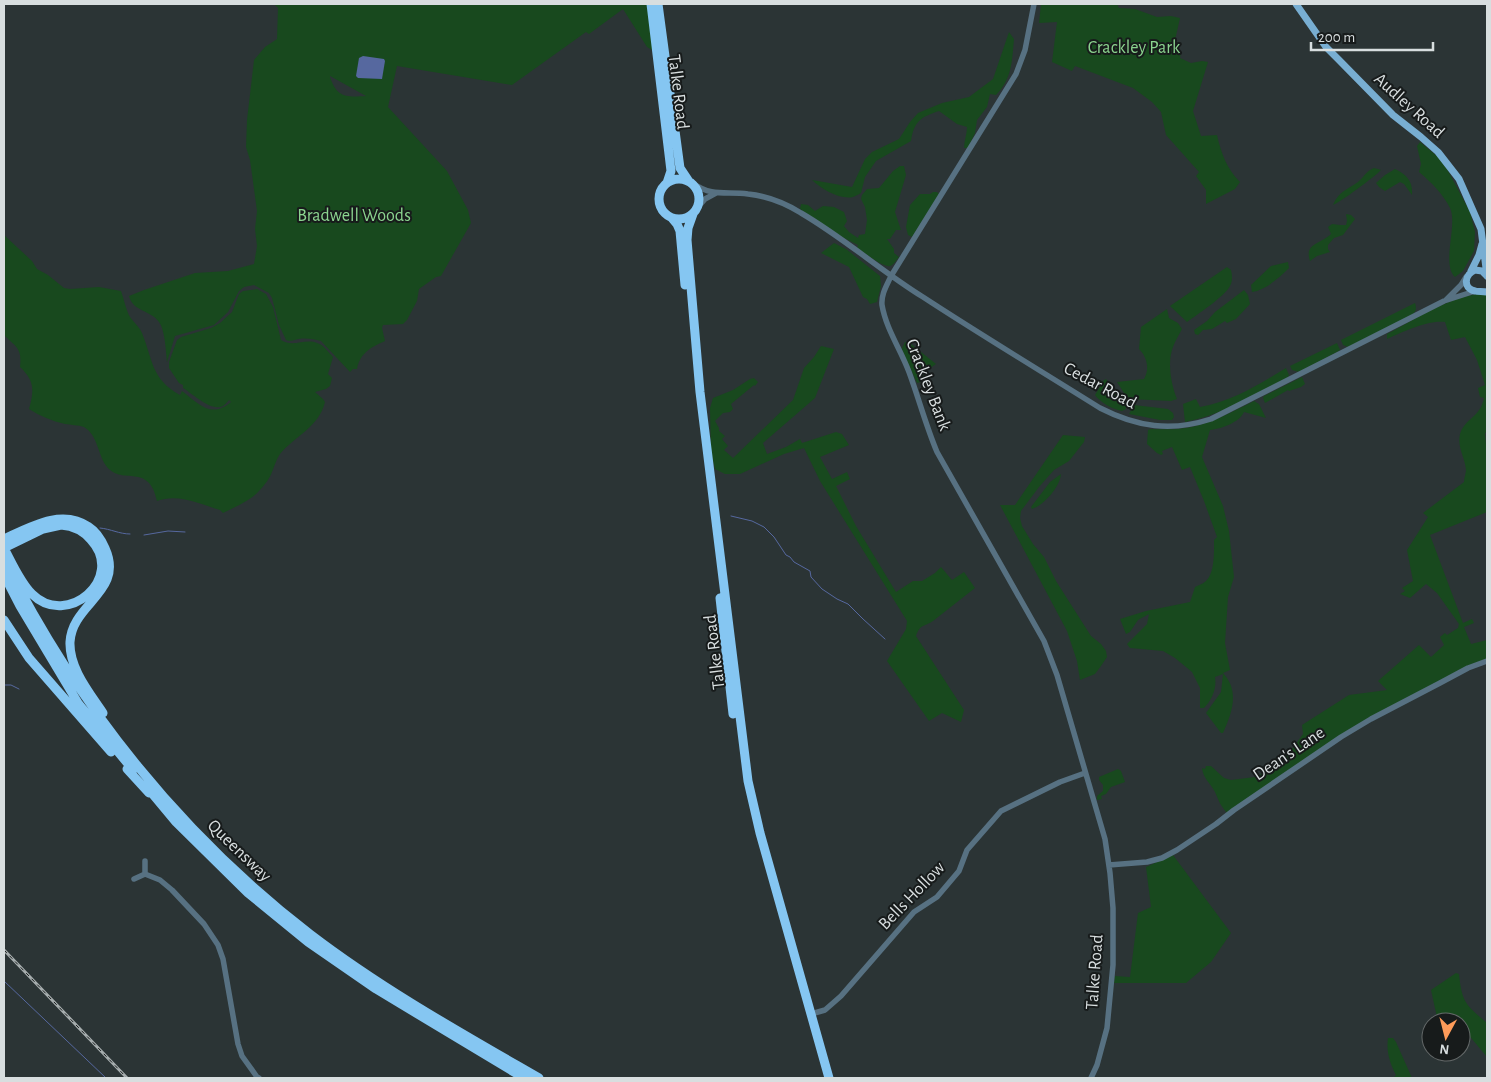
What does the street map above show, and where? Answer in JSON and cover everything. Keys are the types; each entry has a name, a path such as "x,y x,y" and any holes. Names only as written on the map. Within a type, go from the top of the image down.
{"highway":[{"name":"Talke Road","path":"651,4 680,168 691,182"},
{"name":"Talke Road","path":"658,4 658,37"},
{"name":"Talke Road","path":"661,57 671,171 666,183"},
{"path":"677,178 691,182 699,193 700,199 699,206 693,214 682,219 672,218 663,211 659,202 661,190 666,183 677,178"},
{"name":"Talke Road","path":"693,214 688,228 687,240 700,392 747,772 760,833 829,1078"},
{"name":"Talke Road","path":"672,218 680,231 698,426 742,781 755,836 823,1078"},
{"path":"4,539 36,524 62,518 73,519 87,525 101,539 108,555 108,575 102,589 74,625 70,640 71,656 81,679 148,780"},
{"path":"61,525 73,527 87,535 100,552 102,561 101,574 92,590 77,602 62,605 52,604 42,601 31,594 5,559 4,548 48,527 61,525"},
{"name":"Queensway","path":"5,559 23,598 84,696 148,780 180,816 252,887 310,935 371,978 410,1003 539,1078"},
{"name":"Queensway","path":"4,575 20,606 78,703 176,822 248,893 308,942 376,990 524,1078"},
{"path":"4,620 29,658 176,822"}],"main road":[{"name":"Audley Road","path":"1296,4 1326,47 1393,116 1438,152 1459,179 1481,229 1487,277"},
{"path":"1483,242 1466,283 1468,287 1476,291 1487,292"},
{"path":"1469,274 1475,270 1482,271 1487,277"},
{"path":"1476,291 1482,290 1487,284"}],"street":[{"name":"Crackley Bank","path":"1034,4 1025,50 1016,74 891,276 884,290 882,306 909,372 928,429 946,470 1044,641 1056,674 1089,784"},
{"name":"Cedar Road","path":"691,182 708,192 757,195 788,206 825,229 891,276 991,340 1100,408 1134,422 1162,426 1202,422 1222,414 1444,301"},
{"path":"699,206 710,196 718,193"},
{"path":"1444,301 1461,285 1469,274"},
{"path":"1444,301 1476,291"},
{"name":"Dean's Lane","path":"1109,865 1147,862 1162,858 1177,850 1341,737 1468,668 1487,661"},
{"name":"Bells Hollow","path":"811,1014 825,1010 840,996 914,912 937,897 958,871 967,850 1001,811 1060,782 1085,773"},
{"name":"Talke Road","path":"1089,784 1105,839 1114,923 1110,999 1104,1042 1092,1078"},
{"path":"144,861 145,874"},
{"path":"134,879 145,874 160,880 204,924 218,945 223,958 238,1044 242,1056 257,1077 260,1078"}],"green space":[{"name":"Bradwell Woods","path":"274,4 648,4 653,48 652,50 647,47 623,9 589,34 586,32 512,85 397,66 388,107 447,171 468,210 471,223 441,276 436,277 419,289 417,301 407,320 403,324 383,325 385,341 367,351 358,363 357,369 353,369 350,372 321,341 313,339 286,340 279,325 272,298 269,293 254,285 244,287 239,291 228,312 214,325 175,336 167,362 164,336 159,322 152,315 134,305 129,296 195,273 228,271 254,264 257,246 255,229 257,211 250,160 246,147 247,120 254,60 265,47 277,39 278,8","holes":["330,76 366,96 348,96 339,93"]},
{"name":"Crackley Park","path":"1041,4 1117,4 1119,8 1135,9 1157,17 1171,16 1180,18 1173,49 1181,52 1180,58 1191,63 1208,62 1193,111 1201,136 1217,135 1225,160 1231,172 1240,182 1235,189 1206,204 1206,190 1196,176 1199,172 1166,135 1161,112 1152,102 1133,88 1075,66 1072,71 1052,62 1057,22 1039,23"},
{"path":"1009,32 1014,39 1012,62 1008,76 996,95 990,94 987,107 977,120 975,133 968,148 964,148 967,127 957,124 939,111 927,115 916,124 911,141 876,161 865,177 861,193 853,197 842,197 820,187 812,180 852,187 865,159 872,152 899,139 918,113 942,103 969,97 993,79"},
{"path":"1420,142 1438,157 1447,169 1470,212 1475,232 1474,251 1463,271 1455,277 1449,263 1452,215 1450,208 1440,193 1419,172 1421,164 1417,146"},
{"path":"900,166 904,166 906,175 895,212 901,230 896,230 890,239 887,239 894,249 894,253 899,257 890,266 883,265 857,248 858,245 840,236 800,209 801,204 808,205 815,211 823,206 834,207 844,212 847,221 844,226 858,238 859,235 865,234 867,220 865,207 861,199 862,195 867,189 879,188 893,171"},
{"path":"1374,168 1381,170 1333,205 1340,194"},
{"path":"1395,169 1410,182 1412,195 1404,184 1400,182 1385,191 1376,183"},
{"path":"933,192 939,194 912,237 908,235 906,227 910,205 920,194 930,194"},
{"path":"1346,214 1351,215 1355,219 1343,235 1334,238 1328,245 1330,252 1317,256 1310,261 1309,251 1311,247 1331,234 1328,227 1332,224 1346,225"},
{"path":"4,235 32,261 37,269 64,288 99,287 121,291 129,314 141,331 154,368 163,382 180,395 182,391 205,408 217,409 224,407 231,402 229,400 223,406 213,407 202,402 183,388 183,385 179,383 169,368 169,362 177,340 220,323 232,312 239,294 243,291 257,289 266,294 273,307 281,340 290,343 317,343 324,347 333,357 328,374 332,378 330,386 315,392 325,402 322,411 312,425 280,454 270,477 263,487 242,504 223,513 220,510 197,502 181,499 173,498 157,501 153,489 148,482 135,476 120,475 107,467 95,440 84,427 55,421 29,409 32,397 31,382 20,367 18,349 4,335"},
{"path":"834,243 846,249 880,276 881,286 877,302 870,304 863,297 849,267 821,253"},
{"path":"1288,262 1289,268 1277,279 1262,289 1252,292 1251,285 1271,266"},
{"path":"1227,267 1231,270 1232,278 1227,290 1187,322 1170,306"},
{"path":"1244,290 1248,295 1250,304 1236,319 1227,323 1225,321 1212,329 1203,330 1198,335 1195,334 1194,330"},
{"path":"1478,294 1487,294 1487,432 1485,433 1487,512 1430,535 1463,623 1472,619 1474,623 1464,627 1471,644 1487,640 1487,659 1382,711 1227,813 1205,778 1202,768 1205,769 1206,766 1211,766 1224,778 1231,780 1255,777 1261,774 1268,764 1293,748 1303,734 1302,725 1349,695 1387,690 1378,681 1419,645 1431,657 1444,645 1440,637 1458,628 1459,624 1437,593 1426,584 1410,598 1400,594 1405,591 1402,588 1413,581 1407,550 1428,517 1423,513 1464,482 1466,470 1460,448 1460,434 1465,424 1476,414 1482,405 1484,398 1480,397 1478,388 1485,385 1477,360 1465,337 1451,340 1445,322 1423,325 1387,339 1387,334 1442,305"},
{"path":"1415,303 1415,311 1410,316 1351,346 1343,345 1341,340"},
{"path":"1167,309 1169,318 1178,323 1182,329 1170,359 1173,387 1177,399 1171,401 1130,399 1117,382 1144,379 1147,367 1146,359 1139,349 1141,327"},
{"path":"905,342 911,344 936,364 923,373 925,381 917,383 903,352 902,348"},
{"path":"1337,343 1340,350 1337,352 1299,372 1292,370 1290,366"},
{"path":"821,346 834,349 815,398 763,443 767,454 800,439 802,443 836,432 842,434 849,445 820,457 832,479 847,472 850,479 836,486 856,526 896,592 913,581 922,581 941,567 952,580 964,572 975,588 933,621 921,628 916,636 964,710 961,722 942,713 929,721 887,661 906,629 907,621 820,481 804,448 784,454 740,474 725,474 715,469 711,453 710,408 713,398 733,390 750,379 754,378 758,382 731,404 733,409 730,412 723,413 715,421 719,431 725,436 722,439 728,446 724,450 733,458 793,400 804,368"},
{"path":"1286,368 1288,377 1263,391 1212,415 1185,422 1183,404 1196,399 1200,407 1212,405 1256,386"},
{"path":"1302,377 1305,384 1301,387 1288,390 1265,403 1264,396"},
{"path":"1106,379 1126,406 1126,409 1122,411 1111,407 1100,401 1095,395"},
{"path":"1254,401 1259,404 1266,418 1244,412 1239,419 1230,424 1210,430 1202,457 1223,506 1229,531 1234,577 1228,597 1225,643 1230,670 1223,673 1231,687 1233,702 1223,733 1221,733 1206,713 1221,692 1223,674 1215,677 1215,690 1212,698 1204,708 1200,708 1200,688 1192,672 1163,651 1130,648 1127,644 1147,624 1149,614 1138,620 1130,632 1126,634 1120,619 1146,611 1190,602 1195,587 1206,581 1211,573 1214,540 1217,537 1190,467 1182,470 1172,447 1162,451 1163,454 1161,455 1157,453 1147,444 1148,430 1177,429 1204,424"},
{"path":"1134,405 1168,409 1173,413 1174,417 1172,420 1160,420 1129,414"},
{"path":"1063,435 1085,437 1084,442 1069,461 1054,470 1039,487 1021,511 1020,518 1022,526 1044,557 1056,581 1091,636 1106,651 1107,657 1095,674 1080,680 1077,661 1067,631 1000,505 1015,505"},
{"path":"1061,474 1058,484 1051,495 1032,509 1031,507 1050,482"},
{"path":"1118,769 1121,771 1125,782 1111,787 1106,794 1101,796 1102,799 1097,800 1097,796 1103,791 1103,785 1099,777"},
{"path":"1173,855 1231,933 1211,962 1186,983 1114,983 1115,976 1130,977 1138,913 1151,907 1146,867"},
{"path":"1456,973 1459,974 1466,1003 1487,1023 1487,1057 1471,1038 1471,1012 1436,1012 1431,990"},
{"path":"1388,1038 1393,1038 1396,1042 1412,1078 1393,1078 1396,1075 1389,1057"}],"water":[{"path":"363,56 384,59 382,79 358,78 356,76 359,58"}],"waterway":[{"path":"731,516 752,521 764,527 774,537 786,555 810,571 811,577 822,589 848,604 885,639"},
{"path":"100,528 130,534"},
{"path":"144,535 168,531 185,532"},
{"path":"4,685 11,685 19,689"},
{"path":"4,981 106,1078"}],"railway":[{"path":"4,950 127,1078"}]}
